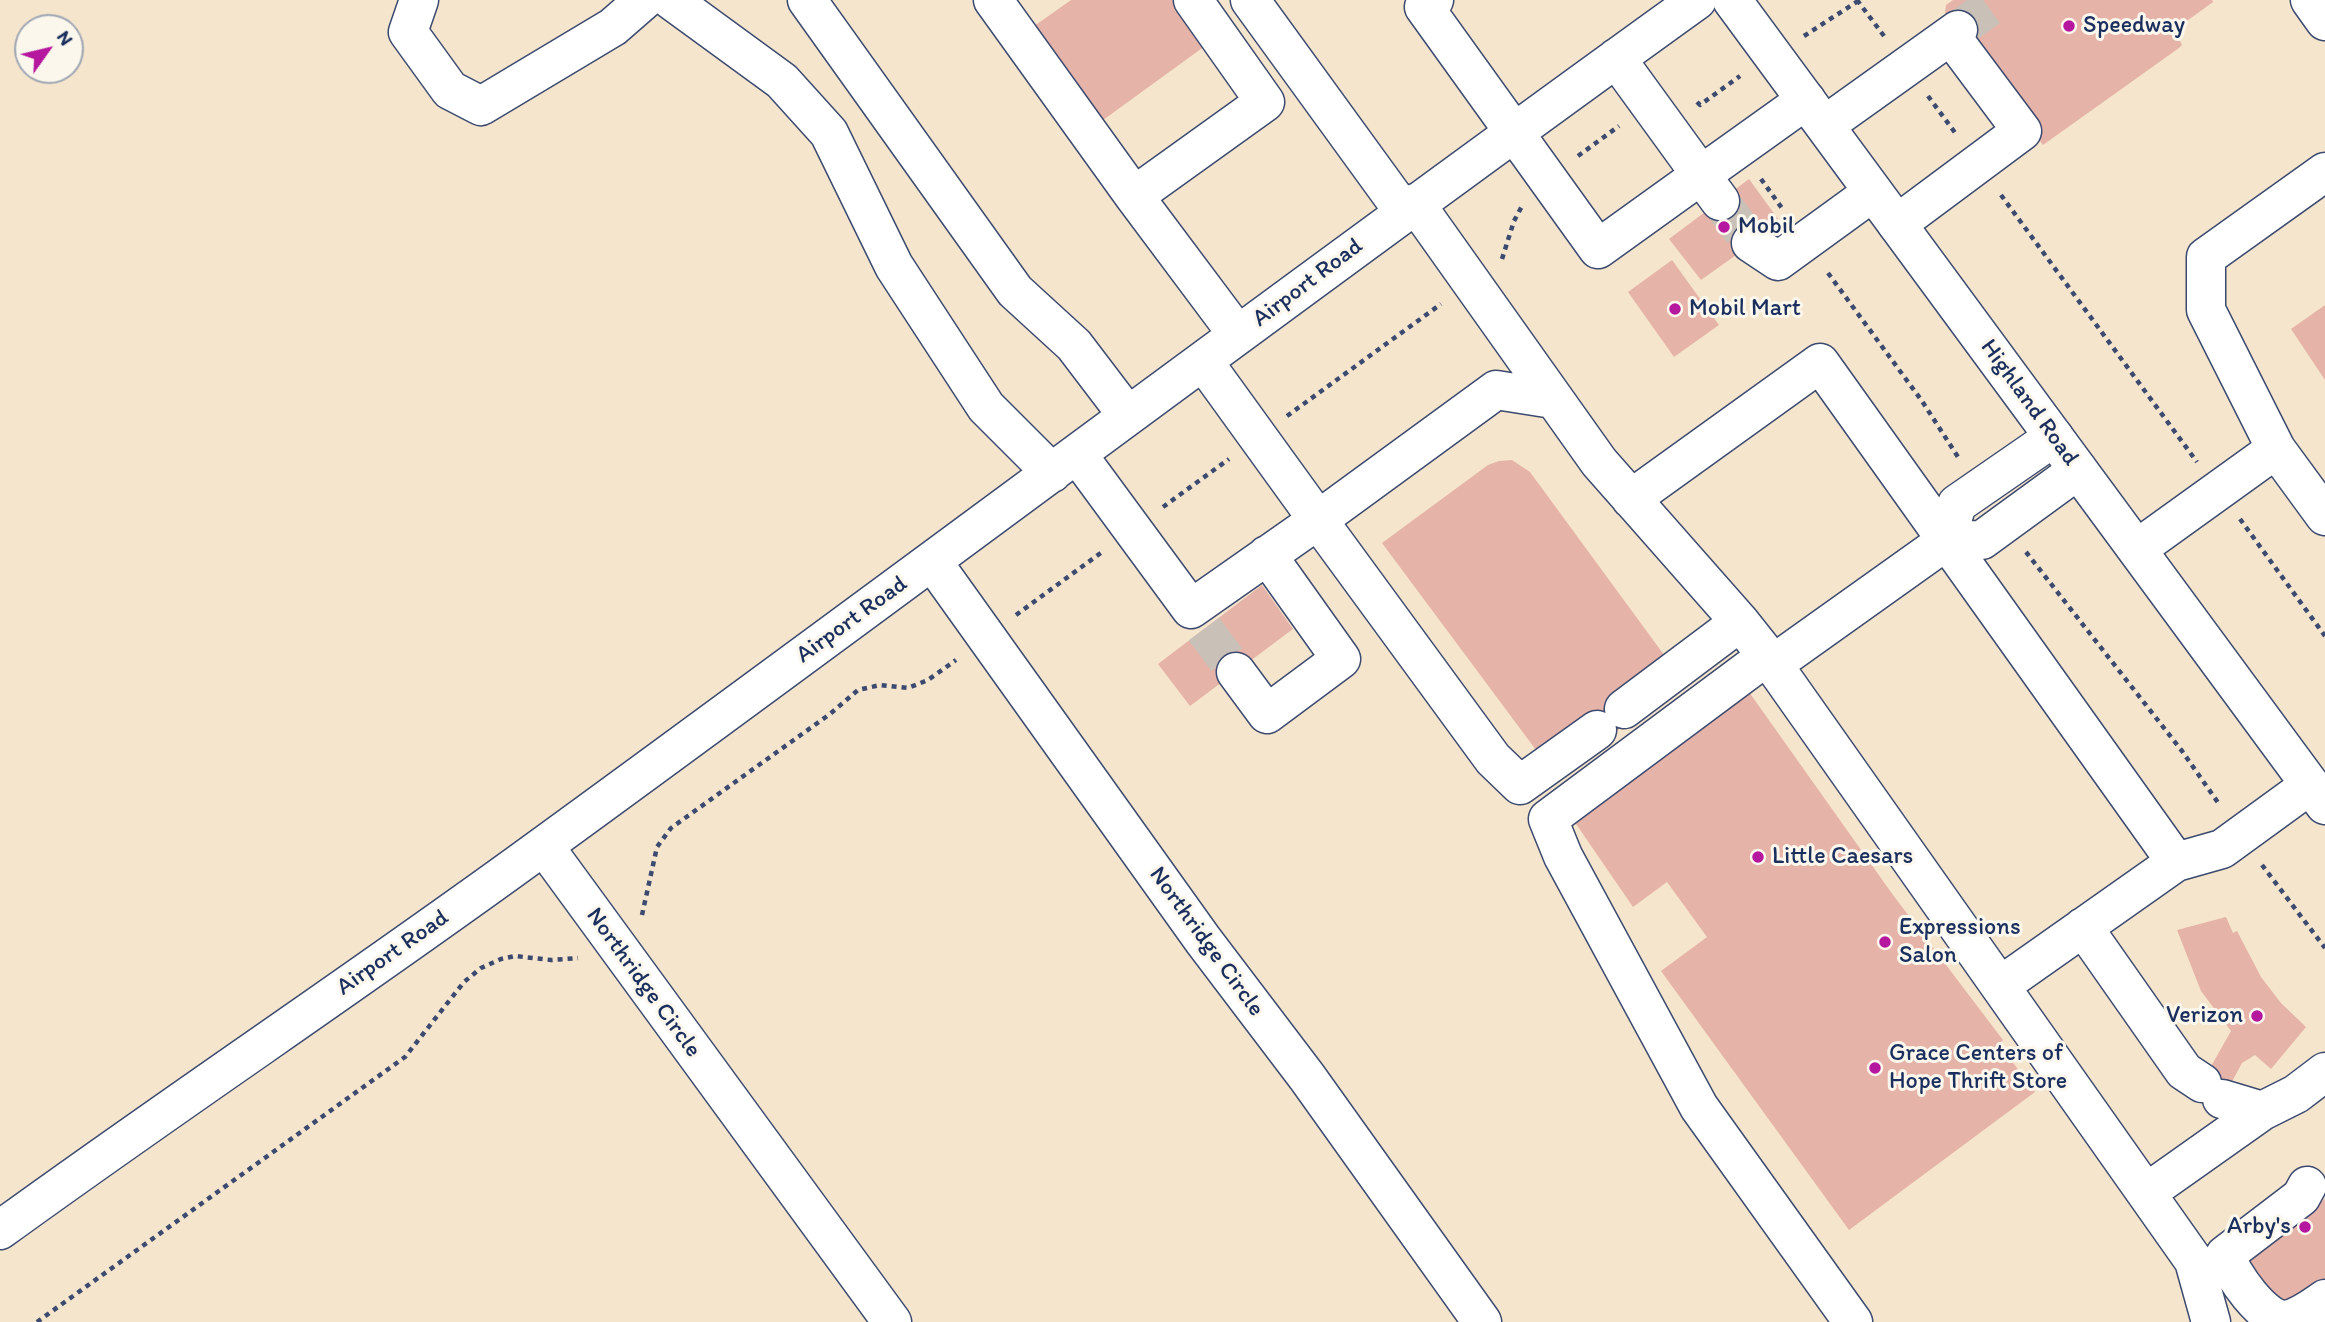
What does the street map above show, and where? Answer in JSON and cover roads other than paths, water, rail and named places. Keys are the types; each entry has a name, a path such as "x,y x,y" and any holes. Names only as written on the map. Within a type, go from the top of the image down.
{"main road":[{"path":"419,0 408,32 450,90 481,106 613,27 644,0"},
{"path":"670,0 782,81 829,133 894,266 986,407 1065,464 1133,530 1197,619 1267,555 1496,390 1553,399"},
{"path":"807,0 1015,291 1074,345 1128,416"},
{"path":"993,0 1238,335"},
{"path":"1134,196 1265,102 1193,0"},
{"path":"1250,0 1409,208 1470,282 1599,462 1740,622 2239,1322"},
{"path":"1434,0 1424,7 1598,249 1710,188 1815,113 1907,67 1954,33 2022,131 1897,224"},
{"name":"Airport Road","path":"0,1230 544,846 1409,208 1696,0"},
{"name":"Highland Road","path":"1732,0 2318,795"},
{"path":"2310,0 2325,21"},
{"path":"1616,58 1710,188"},
{"path":"2325,172 2206,257 2206,310 2276,449 2325,516"},
{"path":"1751,243 1778,261 1873,192"},
{"path":"1203,360 1493,758 1548,819 1563,856 1699,1107 1853,1322"},
{"path":"1632,499 1820,363 2176,862"},
{"path":"1946,541 1957,504 2054,437"},
{"path":"2137,549 2276,449"},
{"path":"1548,819 1769,661 1946,541 1982,540 2078,470"},
{"path":"1236,672 1267,714 1341,659 1267,555"},
{"name":"Northridge Circle","path":"933,561 1203,940 1307,1077 1482,1322"},
{"path":"1520,786 1740,622"},
{"path":"2000,986 2176,862 2222,849 2318,795"},
{"name":"Northridge Circle","path":"544,846 892,1322"},
{"path":"2083,928 2184,1071 2212,1091 2262,1111"},
{"path":"2146,1193 2262,1111 2296,1094 2325,1072"},
{"path":"2190,1256 2259,1203 2292,1185 2316,1180"},
{"path":"2316,1180 2301,1197 2225,1255 2234,1275 2262,1310 2271,1316 2283,1321 2305,1312 2325,1299"},
{"path":"2190,1256 2211,1322"}],"tunnel":[{"path":"1958,30 1999,0"},
{"path":"1720,201 1751,243"},
{"path":"1204,629 1236,672"}],"place":[{"name":"Speedway","path":"2069,26"},
{"name":"Mobil","path":"1724,227"},
{"name":"Mobil Mart","path":"1675,309"},
{"name":"Little Caesars","path":"1758,857"},
{"name":"Expressions Salon","path":"1885,942"},
{"name":"Verizon","path":"2257,1016"},
{"name":"Grace Centers of Hope Thrift Store","path":"1875,1068"},
{"name":"Arby's","path":"2305,1227"}]}
